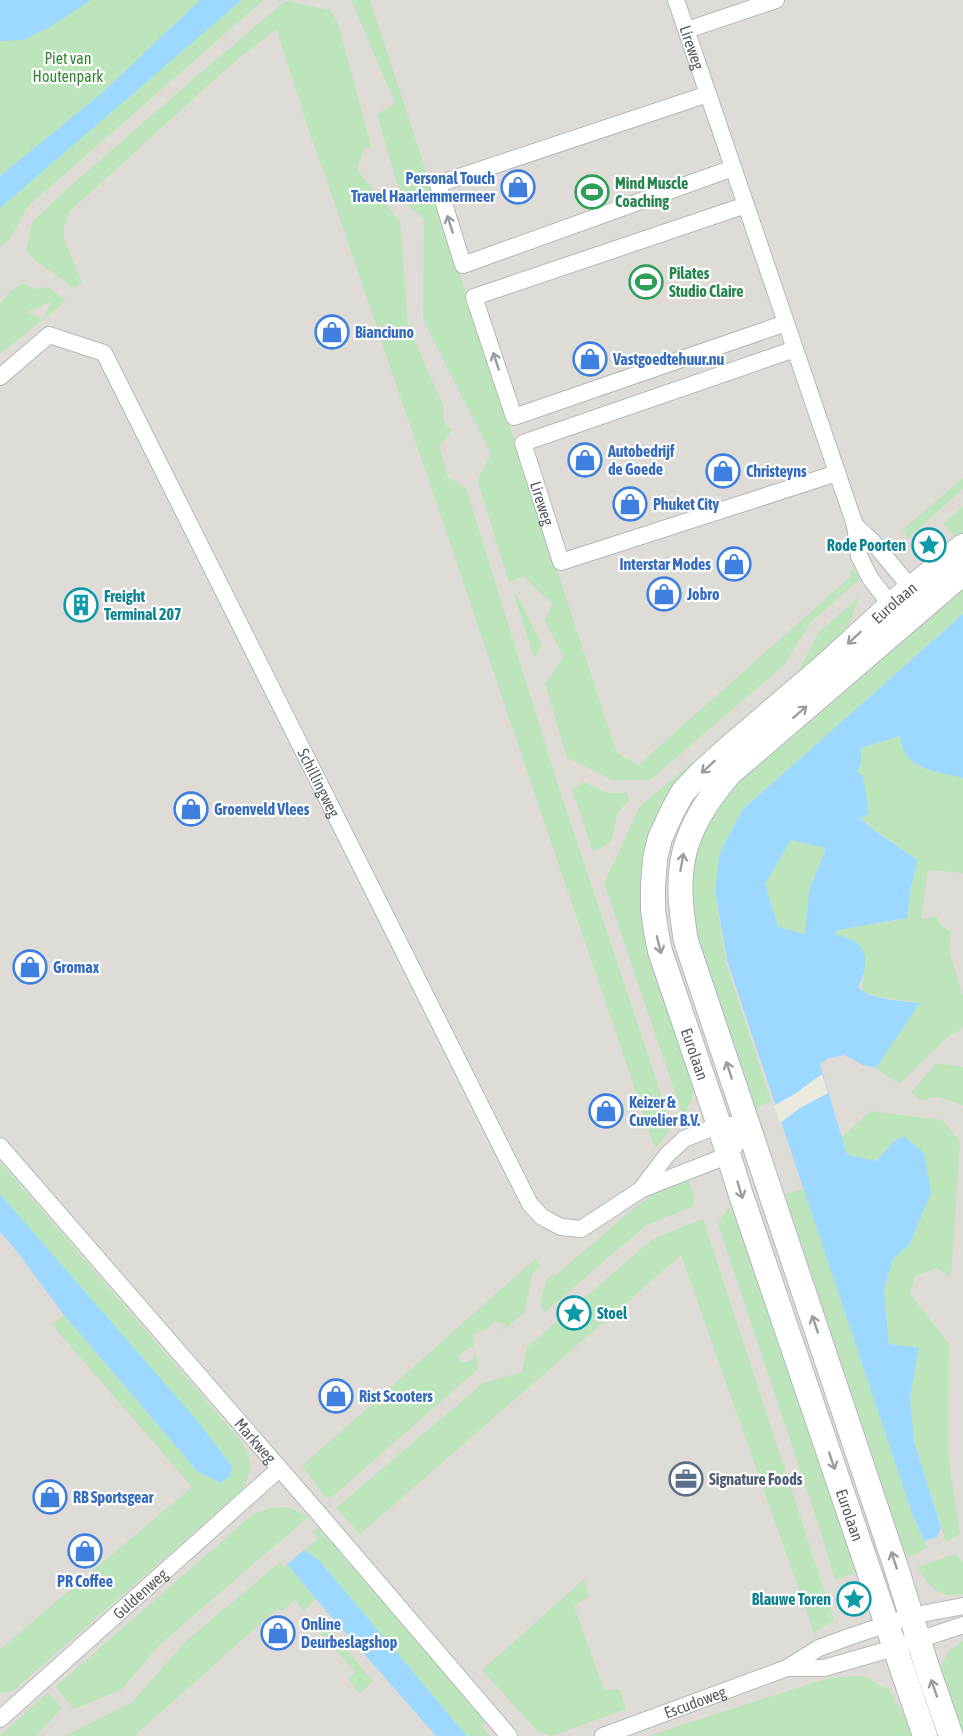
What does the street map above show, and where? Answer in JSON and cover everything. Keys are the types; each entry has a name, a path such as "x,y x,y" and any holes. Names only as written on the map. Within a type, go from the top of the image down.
{"main road":[{"name":"Eurolaan","path":"925,1736 660,951 653,910 653,885 655,859 660,838 683,792 700,773 830,661 891,604 963,546"},
{"name":"Eurolaan","path":"951,1736 686,941 680,909 679,885 682,860 689,835 712,795 729,774 963,573"}],"street":[{"name":"Lireweg","path":"676,0 855,525 860,556 870,578 891,604"},
{"path":"687,30 776,0"},
{"path":"708,94 438,184 463,265 734,168"},
{"path":"746,205 474,297 514,417 786,323"},
{"name":"Schillingweg","path":"0,377 49,335 104,353 530,1204 542,1217 561,1227 581,1229 642,1189 729,1155"},
{"name":"Lireweg","path":"795,349 523,443 561,562 837,473"},
{"name":"Lireweg","path":"855,525 873,542 911,588 917,611"},
{"path":"891,604 917,611"},
{"name":"Schillingweg","path":"642,1189 667,1155 684,1139 719,1125 747,1125"},
{"path":"729,1155 747,1125"},
{"name":"Markweg","path":"0,1146 509,1736"},
{"name":"Guldenweg","path":"0,1719 279,1469"},
{"name":"Escudoweg","path":"603,1736 787,1668 819,1648 911,1616 963,1606"},
{"name":"Escudoweg","path":"787,1668 824,1668 963,1625"}],"shaded area":[{"path":"251,0 963,0 963,1736 0,1736 0,247 9,240 23,206"}],"green space":[{"name":"Piet van Houtenpark","path":"0,0 263,0 29,205 9,240 0,247"},
{"path":"351,0 370,0 617,753 638,765 851,576 850,572 854,568 860,579 811,622 783,666 650,780 612,780 567,758 545,684 564,656 544,620 553,605 523,576 509,582 477,480 491,454 423,319 424,219 402,201 377,114 395,103"},
{"path":"285,1 330,10 338,24 372,149 364,147 357,170 400,221 408,325 444,408 444,421 453,429 439,446 448,477 466,488 558,785 672,1127 655,1149 276,29 227,68 69,212 64,227 64,239 82,282 74,288 33,259 26,250 33,221"},
{"path":"23,283 34,289 48,287 66,301 43,319 51,302 28,312 43,320 0,354 0,304 10,291"},
{"path":"963,478 963,489 908,538 902,530"},
{"path":"963,507 963,538 959,542 943,523"},
{"path":"963,580 963,614 742,810 715,890 726,963 771,1101 757,1108 779,1179 773,1182 690,923 690,875 700,835 720,802 775,744"},
{"path":"516,593 542,645 534,657 514,595"},
{"path":"859,597 849,624 812,667 649,840 695,1080 692,1100 683,1116 604,883 640,806 796,676 819,632"},
{"path":"901,736 907,756 914,762 932,771 963,778 963,873 928,870 921,919 938,916 939,923 951,932 949,951 963,996 963,1026 961,1030 949,1036 899,1084 876,1068 920,1003 879,997 862,991 864,975 835,935 838,930 900,920 911,887 918,860 860,817 869,814 856,771 861,765 861,748"},
{"path":"584,782 607,793 627,793 629,800 618,812 611,842 593,852 572,790"},
{"path":"791,839 825,848 809,890 806,935 778,927 765,884"},
{"path":"937,1063 963,1067 963,1105 938,1097 919,1100 911,1092"},
{"path":"870,1111 942,1120 960,1141 951,1277 937,1268 915,1276 910,1294 949,1344 948,1454 960,1534 946,1542 914,1441 910,1398 919,1348 889,1344 884,1290 893,1259 910,1244 904,1136 894,1141 876,1161 847,1155 842,1137"},
{"path":"0,1162 242,1442 250,1461 250,1472 241,1491 13,1691 0,1693 0,1649 192,1487 52,1325 64,1315 197,1471 0,1194"},
{"path":"688,1178 695,1200 692,1207 646,1225 545,1312 540,1306 546,1280 553,1274 555,1276 636,1206 657,1192"},
{"path":"804,1188 912,1513 927,1548 908,1557 888,1519 778,1197"},
{"path":"729,1207 748,1241 862,1571 835,1580 718,1224"},
{"path":"703,1219 834,1620 814,1633 681,1255 360,1534 336,1508 483,1383 522,1372 527,1347 654,1238"},
{"path":"536,1258 540,1266 532,1274 525,1312 502,1331 505,1324 494,1322 487,1329 473,1334 474,1347 467,1349 459,1356 459,1361 463,1363 471,1360 476,1353 478,1369 333,1496 326,1498 302,1466"},
{"path":"285,1507 308,1517 159,1645 122,1689 74,1709 55,1687 253,1514 271,1508"},
{"path":"318,1528 486,1720 482,1726 489,1736 467,1736 319,1560 304,1550 319,1538 312,1532"},
{"path":"955,1554 963,1561 963,1594 943,1594 930,1585 917,1567"},
{"path":"280,1562 283,1568 287,1564 316,1599 304,1611 295,1600 281,1612 278,1608 134,1736 65,1736 132,1702 187,1640"},
{"path":"584,1579 589,1596 574,1606 604,1690 620,1689 626,1709 552,1736 538,1732 482,1670"},
{"path":"318,1617 373,1681 360,1694 348,1679 355,1672 312,1623"},
{"path":"963,1641 963,1736 959,1736 939,1681 941,1665 949,1651"},
{"path":"863,1676 889,1690 916,1736 648,1736 828,1678"},
{"path":"48,1692 62,1708 36,1736 0,1736"}],"water":[{"path":"0,0 91,0 50,27 23,40 0,41"},
{"path":"200,0 242,0 0,208 0,176 103,92"},
{"path":"963,614 963,778 932,771 914,763 907,756 900,736 861,748 861,765 856,771 863,777 869,814 860,818 918,860 911,887 907,918 838,930 835,935 857,943 864,954 864,974 858,987 863,991 887,999 920,1003 876,1068 863,1065 844,1055 829,1058 820,1064 847,1155 876,1161 894,1141 904,1136 924,1153 931,1193 910,1244 893,1259 884,1290 889,1344 919,1348 910,1398 914,1441 941,1528 937,1537 924,1541 912,1513 727,960 715,890 720,853 742,810","holes":["791,840 825,848 809,890 805,934 778,927 765,884"]},
{"path":"0,1194 195,1418 232,1466 230,1476 220,1483 197,1471 64,1315 0,1232"},
{"path":"304,1550 319,1560 467,1736 436,1736 287,1564"}],"pier":[{"path":"822,1074 828,1093 800,1108 780,1123 774,1106"}],"place":[{"name":"Personal Touch Travel Haarlemmermeer","path":"518,187"},
{"name":"Mind Muscle Coaching","path":"592,192"},
{"name":"Pilates Studio Claire","path":"646,282"},
{"name":"Bianciuno","path":"332,332"},
{"name":"Vastgoedtehuur.nu","path":"590,359"},
{"name":"Autobedrijf de Goede","path":"585,460"},
{"name":"Christeyns","path":"723,471"},
{"name":"Phuket City","path":"630,504"},
{"name":"Rode Poorten","path":"929,545"},
{"name":"Interstar Modes","path":"734,564"},
{"name":"Jobro","path":"664,594"},
{"name":"Freight Terminal 207","path":"81,605"},
{"name":"Groenveld Vlees","path":"191,809"},
{"name":"Gromax","path":"30,967"},
{"name":"Keizer & Cuvelier B.V.","path":"606,1111"},
{"name":"Stoel","path":"574,1313"},
{"name":"Rist Scooters","path":"336,1396"},
{"name":"Signature Foods","path":"686,1479"},
{"name":"RB Sportsgear","path":"50,1497"},
{"name":"PR Coffee","path":"85,1551"},
{"name":"Blauwe Toren","path":"854,1599"},
{"name":"Online Deurbeslagshop","path":"278,1633"}]}
